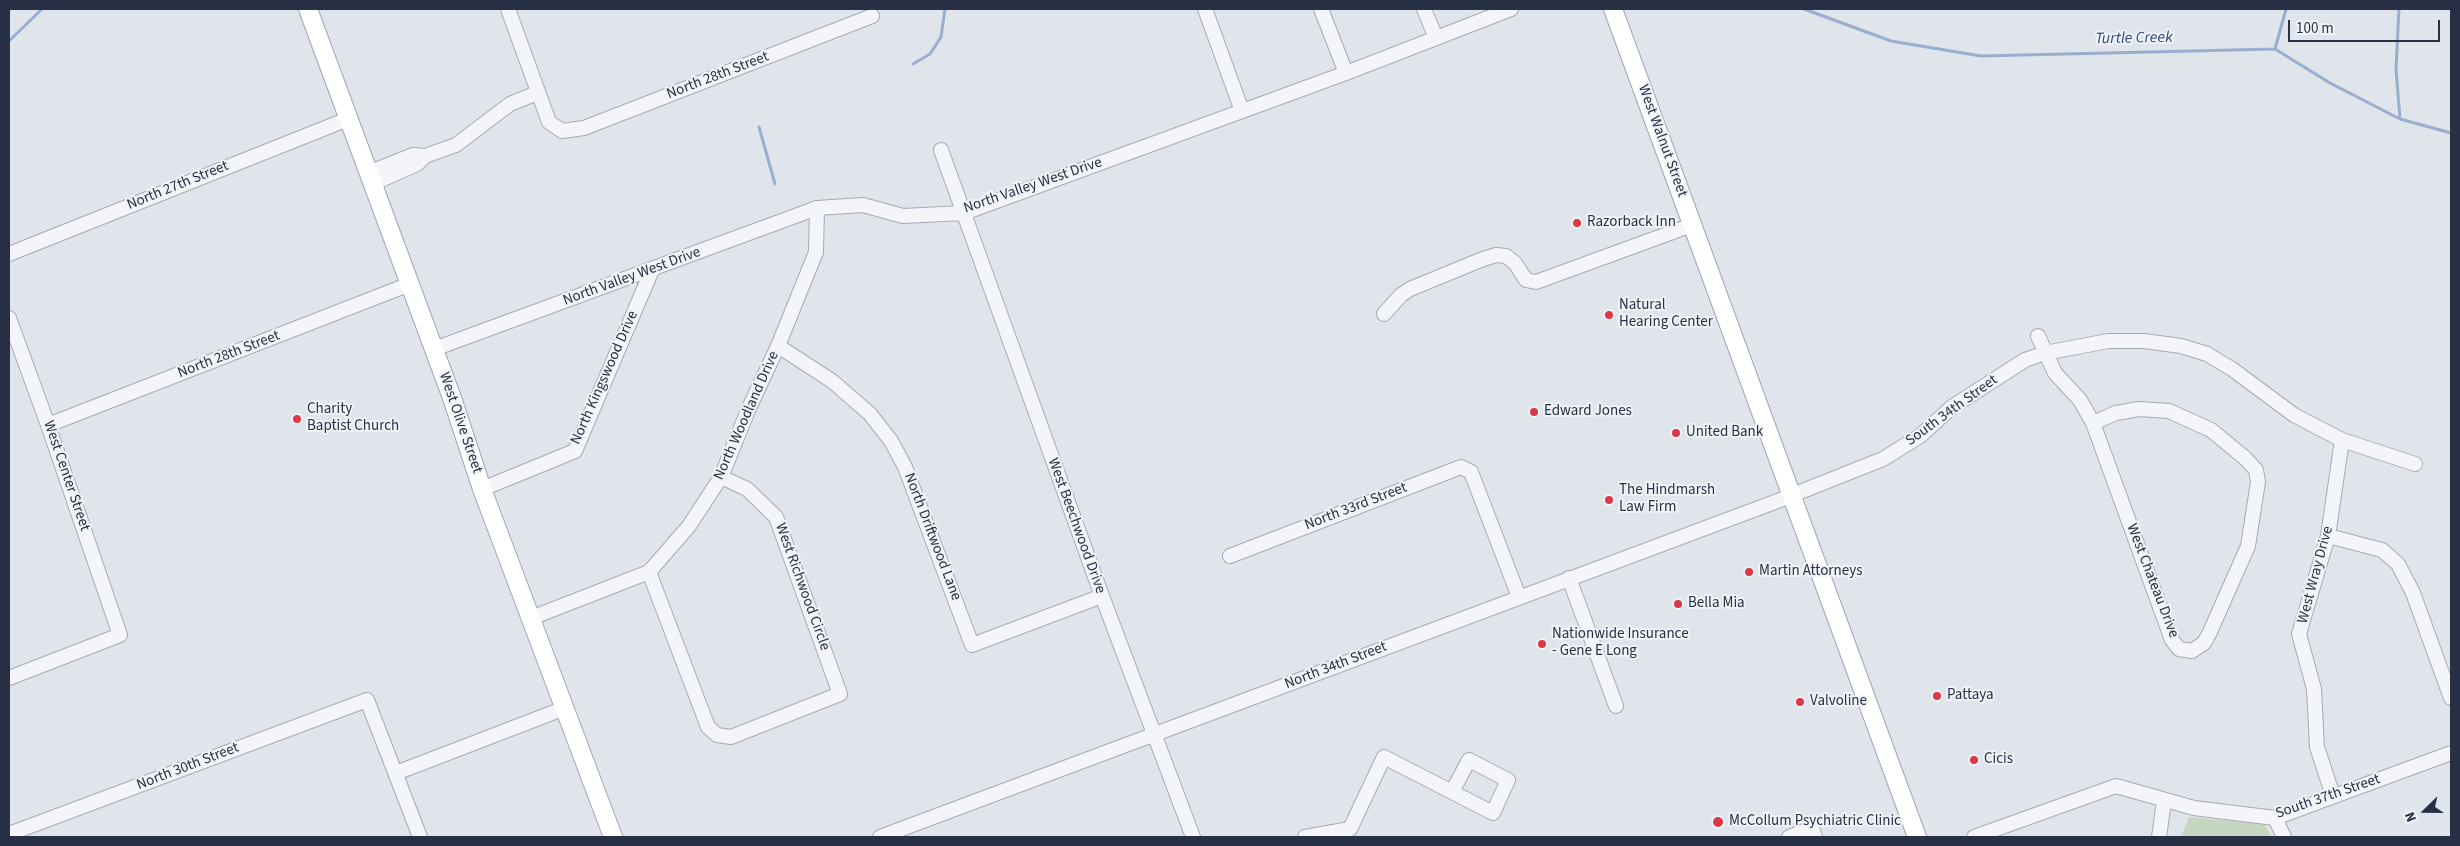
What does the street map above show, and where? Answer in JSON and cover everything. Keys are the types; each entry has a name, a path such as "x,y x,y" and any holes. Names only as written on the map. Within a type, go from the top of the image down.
{"main road":[{"name":"West Olive Street","path":"308,9 434,349 482,489 613,837"},
{"name":"West Walnut Street","path":"1613,9 1917,837"}],"street":[{"path":"370,178 417,164 425,156 456,145 510,104 537,93 508,9"},
{"path":"1205,9 1242,111"},
{"path":"1321,9 1346,73"},
{"path":"1424,9 1436,38"},
{"name":"North Valley West Drive","path":"434,349 818,208 863,205 903,216 964,213 1346,73 1511,9"},
{"name":"North 28th Street","path":"537,93 549,122 562,131 584,128 872,16"},
{"name":"North 27th Street","path":"9,254 348,118"},
{"name":"West Beechwood Drive","path":"941,150 1102,596 1193,837"},
{"name":"North Woodland Drive","path":"531,618 649,572 689,526 721,477 749,408 778,346 816,252 818,208"},
{"path":"1384,314 1401,295 1410,289 1482,259 1496,255 1506,256 1515,263 1526,280 1536,282 1692,225"},
{"name":"North Kingswood Drive","path":"482,489 574,451 652,270"},
{"name":"North 28th Street","path":"48,425 410,284"},
{"name":"West Center Street","path":"9,318 120,635 9,678"},
{"name":"West Chateau Drive","path":"2038,336 2054,373 2080,400 2093,423 2172,640 2179,649 2192,650 2204,643 2210,632 2248,546 2258,482 2256,470 2245,458 2211,430 2169,411 2139,408 2116,412 2093,423"},
{"name":"South 34th Street","path":"1792,496 1883,459 1920,436 1960,402 2025,360 2045,353 2108,341 2144,341 2181,346 2207,354 2224,364 2294,415 2342,440 2415,464"},
{"name":"North Driftwood Lane","path":"778,346 832,380 870,414 890,441 905,467 972,645 1102,596"},
{"name":"West Wray Drive","path":"2333,796 2317,747 2314,689 2299,634 2328,536 2342,440"},
{"name":"North 33rd Street","path":"1230,556 1461,467 1471,472 1519,597"},
{"name":"West Richwood Circle","path":"649,572 708,726 717,735 731,737 840,694 776,517 747,489 721,477"},
{"name":"North 34th Street","path":"880,837 1792,496"},
{"path":"2328,536 2382,550 2398,564 2412,593 2451,698"},
{"path":"1569,578 1616,706"},
{"name":"North 30th Street","path":"9,834 367,700 396,773"},
{"path":"420,837 396,773 565,708"},
{"name":"South 37th Street","path":"1974,837 2116,786 2194,808 2275,818 2451,753"},
{"path":"1306,837 1350,829 1384,757 1452,792"},
{"path":"2159,837 2164,801"},
{"path":"2275,818 2284,837"},
{"path":"1789,837 1812,828 1816,837"}],"green space":[{"path":"2189,817 2264,824 2272,837 2181,837"}],"waterway":[{"path":"9,41 42,9"},
{"path":"913,64 930,54 941,37 945,9"},
{"name":"Turtle Creek","path":"1804,9 1891,41 1981,56 2275,49 2330,83 2400,119 2451,133"},
{"path":"2275,49 2286,9"},
{"path":"2399,9 2396,69 2400,119"},
{"path":"759,127 775,184"}],"place":[{"name":"Razorback Inn","path":"1577,223"},
{"name":"Natural Hearing Center","path":"1609,315"},
{"name":"Edward Jones","path":"1534,412"},
{"name":"Charity Baptist Church","path":"297,419"},
{"name":"United Bank","path":"1676,433"},
{"name":"The Hindmarsh Law Firm","path":"1609,500"},
{"name":"Martin Attorneys","path":"1749,572"},
{"name":"Bella Mia","path":"1678,604"},
{"name":"Nationwide Insurance - Gene E Long","path":"1542,644"},
{"name":"Pattaya","path":"1937,696"},
{"name":"Valvoline","path":"1800,702"},
{"name":"Cicis","path":"1974,760"},
{"name":"McCollum Psychiatric Clinic","path":"1718,822"}]}
